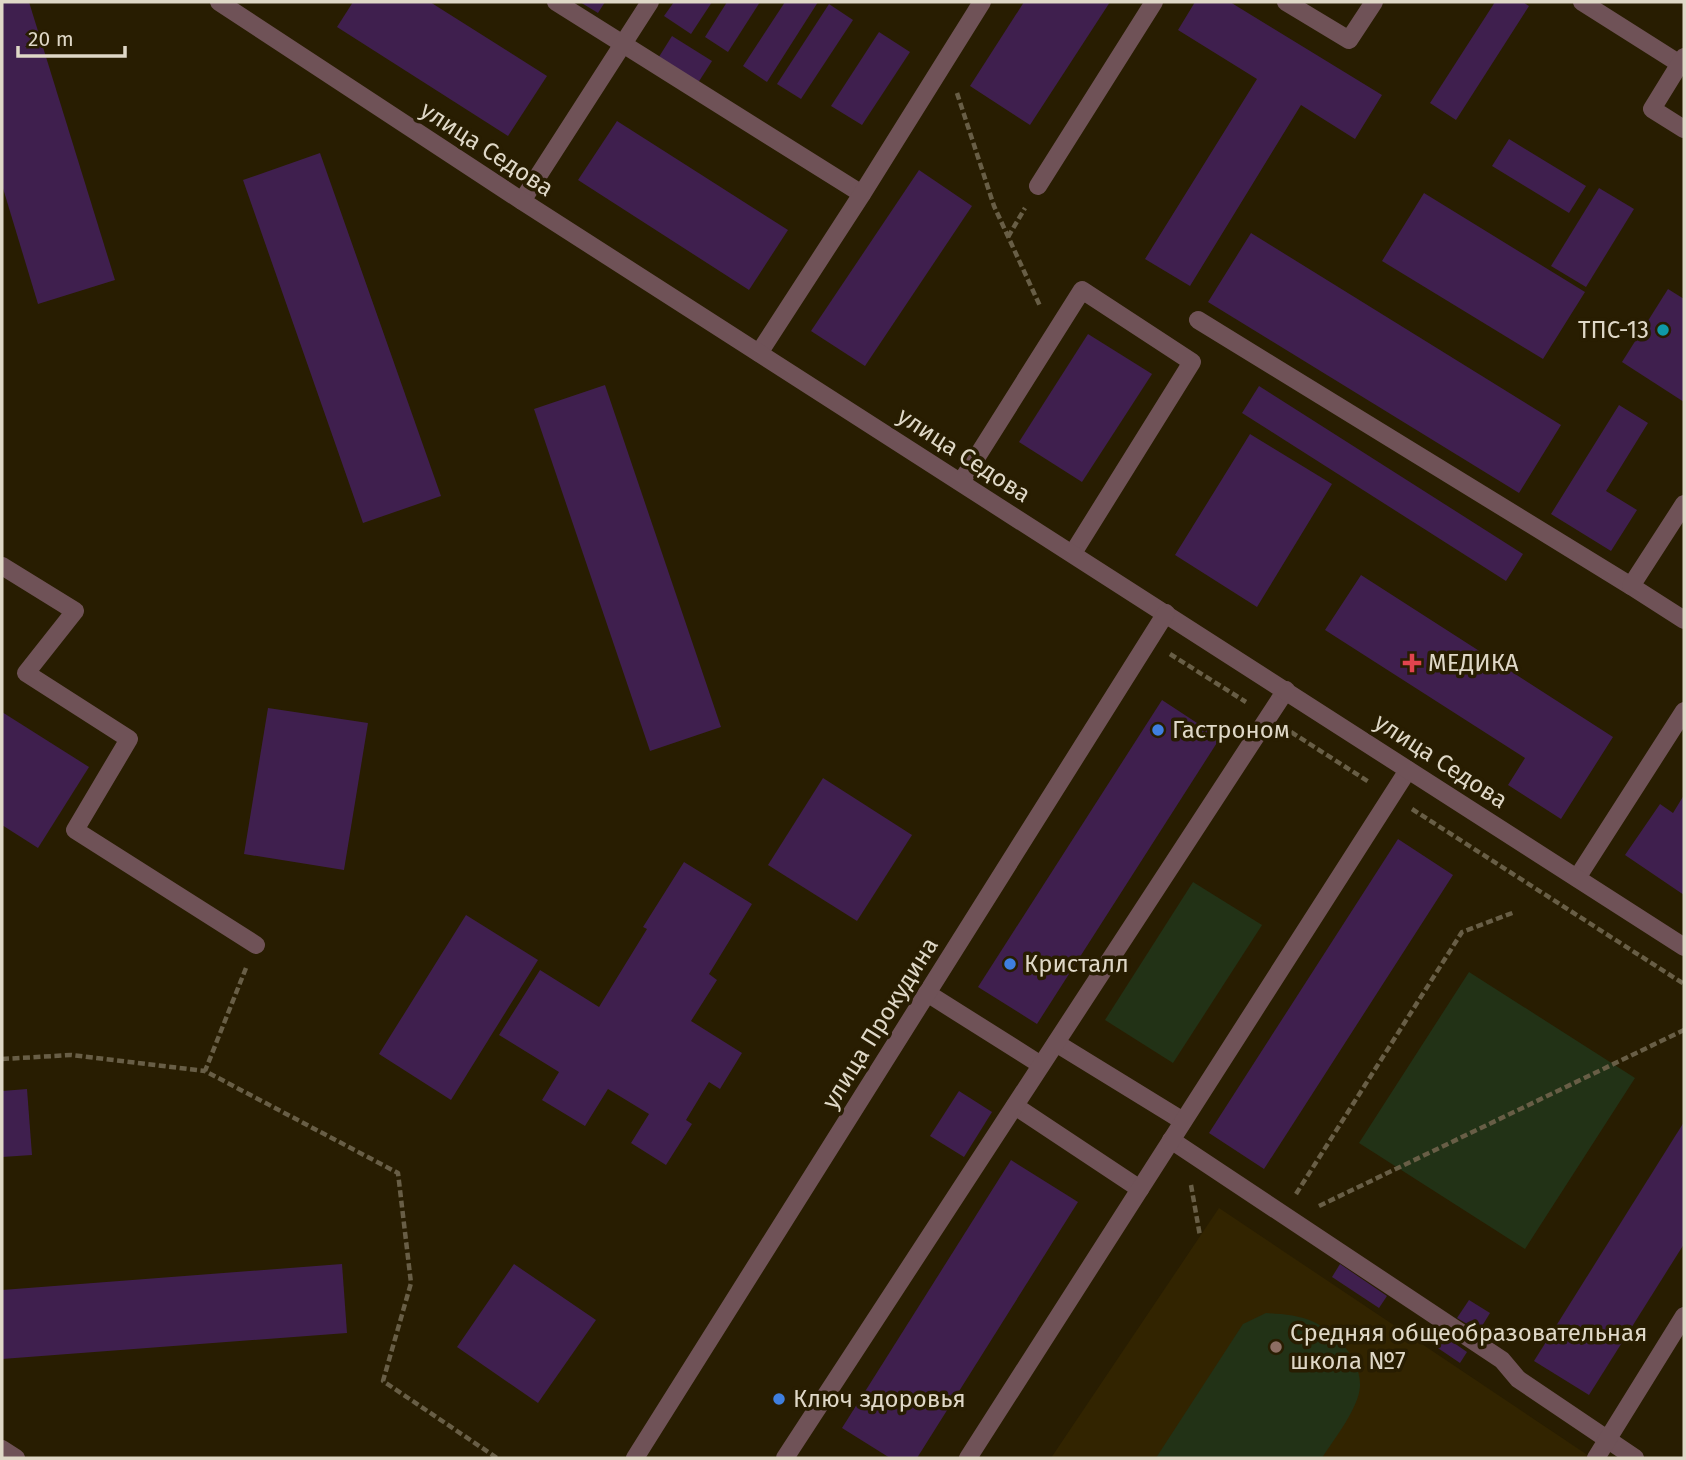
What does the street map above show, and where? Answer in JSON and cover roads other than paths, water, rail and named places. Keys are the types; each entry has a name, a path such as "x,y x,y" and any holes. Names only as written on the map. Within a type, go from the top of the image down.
{"street":[{"name":"улица Седова","path":"219,2 522,201 1684,947"},
{"path":"556,2 862,194"},
{"path":"522,201 650,2"},
{"path":"759,353 982,2"},
{"path":"1038,186 1154,2"},
{"path":"1286,2 1349,40 1374,2"},
{"path":"1582,2 1682,61 1652,109 1684,129"},
{"path":"961,482 1082,290 1192,362 1073,553"},
{"path":"1198,320 1684,620"},
{"path":"1631,586 1684,504"},
{"path":"2,566 75,611 26,673 129,739 75,830 256,945"},
{"name":"улица Прокудина","path":"635,1458 1166,613"},
{"path":"785,1458 1286,690"},
{"path":"1577,878 1684,711"},
{"path":"968,1458 1140,1189 1178,1145 1183,1121 1408,769"},
{"path":"927,993 1041,1065"},
{"path":"1056,1043 1183,1121"},
{"path":"1015,1106 1140,1189"},
{"path":"1178,1145 1503,1360 1518,1379 1635,1458"},
{"path":"1596,1458 1684,1316"},
{"path":"2,1449 16,1458"}],"place":[{"name":"ТПС-13","path":"1663,330"},
{"name":"МЕДИКА","path":"1412,663"},
{"name":"Гастроном","path":"1158,730"},
{"name":"Кристалл","path":"1010,964"},
{"name":"Средняя общеобразовательная школа №7","path":"1276,1347"},
{"name":"Ключ здоровья","path":"779,1399"}]}
